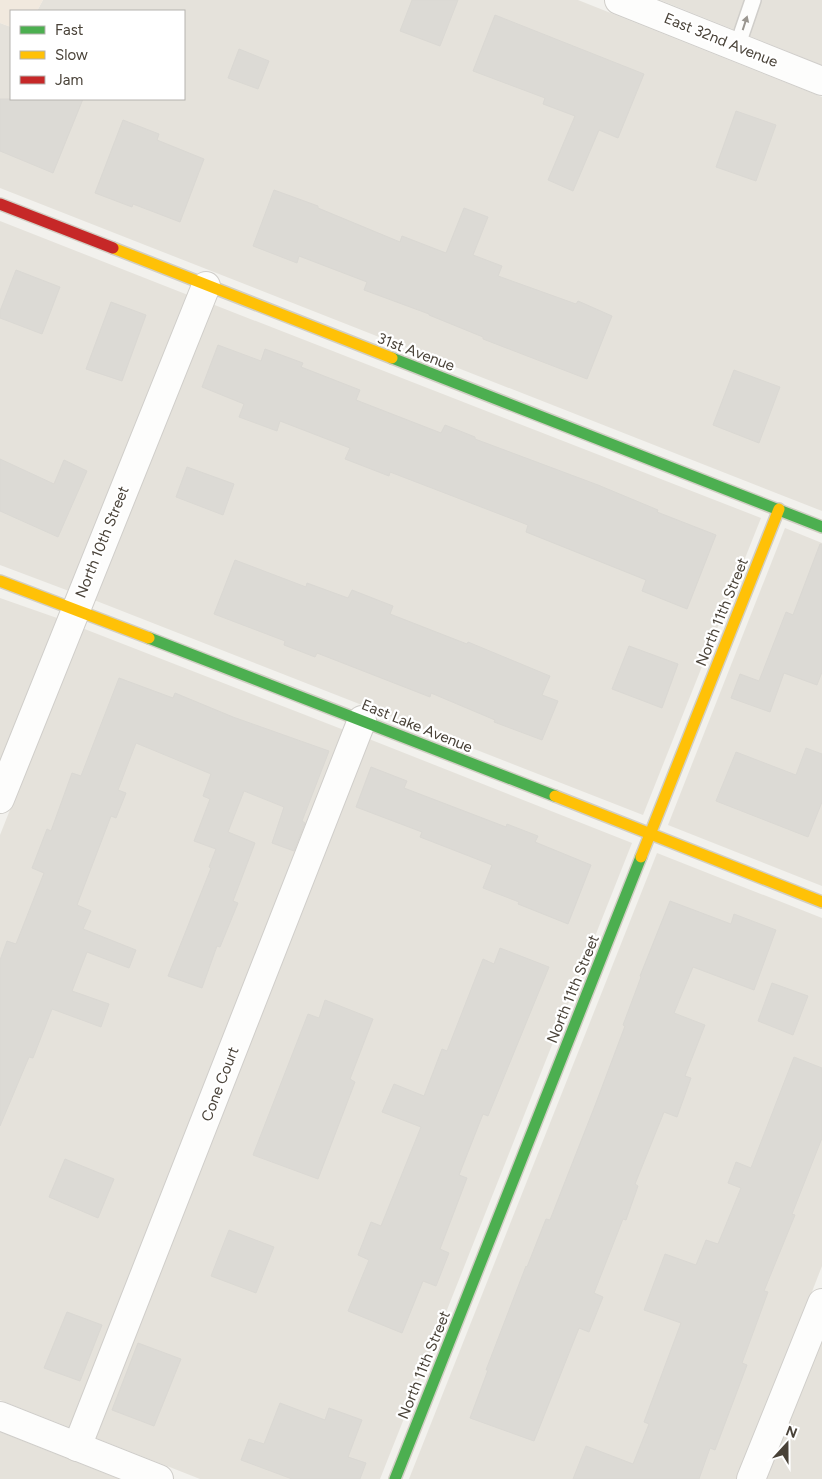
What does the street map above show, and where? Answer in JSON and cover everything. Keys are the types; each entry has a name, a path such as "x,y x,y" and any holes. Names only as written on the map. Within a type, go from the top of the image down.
{"street":[{"name":"East 32nd Avenue","path":"619,0 822,81"},
{"name":"31st Avenue","path":"0,204 822,527"},
{"name":"North 10th Street","path":"0,799 206,286"},
{"name":"North 11th Street","path":"395,1479 779,509"},
{"name":"East Lake Avenue","path":"0,581 362,720 822,902"},
{"name":"Cone Court","path":"78,1447 362,720"},
{"path":"751,1479 821,1306"},
{"path":"0,1416 159,1479"}],"lane":[{"path":"737,47 753,0"}],"shaded area":[{"path":"0,0 43,0 38,10 10,10 10,27 0,23"},
{"path":"43,0 578,0 822,97 822,511 0,188 0,23 10,27 10,100 185,100 185,10 38,10"},
{"path":"660,0 822,0 822,65"},
{"path":"0,221 188,295 69,591 0,565"},
{"path":"212,304 761,518 643,815 94,600"},
{"path":"785,528 822,543 822,886 668,825"},
{"path":"0,598 57,618 0,763"},
{"path":"82,628 344,730 71,1428 0,1400 0,835"},
{"path":"369,739 632,843 380,1479 200,1479 96,1438"},
{"path":"657,853 822,918 822,1266 808,1302 736,1479 409,1479"},
{"path":"822,1339 822,1479 765,1479"},
{"path":"0,1432 119,1479 0,1479"}],"building":[{"path":"412,0 458,0 440,46 400,31"},
{"path":"495,15 644,74 618,138 599,130 573,191 548,180 575,116 543,104 545,98 473,71"},
{"path":"239,49 269,61 258,89 228,78"},
{"path":"0,99 83,100 53,173 0,151"},
{"path":"736,111 776,125 756,181 716,167"},
{"path":"123,120 159,134 157,140 204,159 180,222 133,204 132,207 95,193"},
{"path":"274,190 318,206 318,208 400,242 402,236 446,253 464,208 488,217 473,255 502,266 498,276 576,304 578,301 612,316 587,379 483,339 483,337 429,314 364,290 367,282 299,256 297,263 253,246"},
{"path":"16,270 60,287 42,334 0,318 0,311"},
{"path":"111,302 146,315 122,381 86,369"},
{"path":"218,345 261,361 265,349 303,363 301,367 360,390 356,400 441,433 445,425 475,437 475,439 598,485 658,510 657,512 716,535 687,609 642,591 646,580 526,532 528,525 390,472 389,476 345,459 350,448 280,421 277,431 239,417 244,404 202,387"},
{"path":"734,370 780,387 759,443 713,425"},
{"path":"0,459 54,484 64,460 87,471 58,537 0,511"},
{"path":"187,467 234,484 223,515 176,497"},
{"path":"820,544 822,544 822,672 817,685 784,673 770,712 731,698 740,674 759,681 786,612 793,615"},
{"path":"235,560 306,587 307,583 348,598 352,590 393,606 390,614 467,644 468,642 550,676 542,695 558,701 542,740 494,722 495,720 431,693 430,697 317,653 315,657 284,645 285,641 214,614"},
{"path":"629,646 678,664 662,708 612,689"},
{"path":"119,678 173,698 175,693 233,717 329,751 302,821 305,823 294,851 272,843 284,807 244,791 228,832 255,843 233,901 238,903 220,947 217,946 202,988 168,976 211,868 209,867 216,849 194,841 210,799 203,796 211,774 136,743 118,790 126,793 116,818 111,816 77,905 91,911 83,929 136,950 129,968 87,952 72,991 109,1004 101,1027 52,1009 33,1058 29,1057 0,1126 0,960 7,941 16,944 44,873 32,868 47,829 51,831 72,773 81,776"},
{"path":"806,748 822,754 822,802 808,837 716,801 736,752 796,775"},
{"path":"371,767 407,781 404,788 506,827 507,824 538,836 535,842 591,865 568,924 483,888 492,865 420,837 422,832 356,807"},
{"path":"670,901 731,924 734,914 776,930 754,990 693,967 674,1013 705,1025 685,1076 691,1078 677,1117 664,1112 635,1184 638,1186 626,1220 623,1219 594,1293 603,1297 589,1332 579,1328 534,1441 470,1418 488,1370 486,1370 526,1266 546,1219 550,1220 596,1103 625,1026 623,1025 640,976"},
{"path":"500,948 549,967 488,1116 483,1114 459,1175 467,1178 440,1249 449,1253 436,1286 423,1281 402,1333 348,1311 369,1260 358,1255 371,1222 381,1226 421,1127 382,1112 394,1084 424,1096 442,1049 447,1051 483,959 494,964"},
{"path":"772,983 808,996 793,1035 758,1021"},
{"path":"325,1000 373,1019 350,1079 355,1082 318,1179 253,1155 308,1014 319,1018"},
{"path":"794,1057 822,1068 822,1138 792,1214 795,1215 764,1291 768,1292 742,1363 747,1365 715,1450 710,1448 699,1479 573,1479 586,1446 633,1464 649,1424 644,1422 681,1323 644,1310 665,1254 696,1265 706,1240 718,1244 741,1188 728,1183 736,1162 751,1168"},
{"path":"65,1159 114,1179 98,1218 49,1197"},
{"path":"229,1230 274,1247 256,1293 211,1276"},
{"path":"67,1312 102,1325 80,1381 44,1368"},
{"path":"138,1343 181,1359 154,1426 112,1410"},
{"path":"280,1403 325,1420 329,1408 362,1420 348,1457 366,1463 360,1479 292,1479 241,1460 249,1439 264,1444"}],"traffic: fast":[{"path":"392,358 822,527"},
{"path":"149,638 555,796"},
{"path":"395,1479 641,857"}],"traffic: slow":[{"path":"113,248 392,358"},
{"path":"641,857 779,509"},
{"path":"0,581 149,638"},
{"path":"555,796 822,902"}],"traffic: jam":[{"path":"0,204 113,248"}]}
